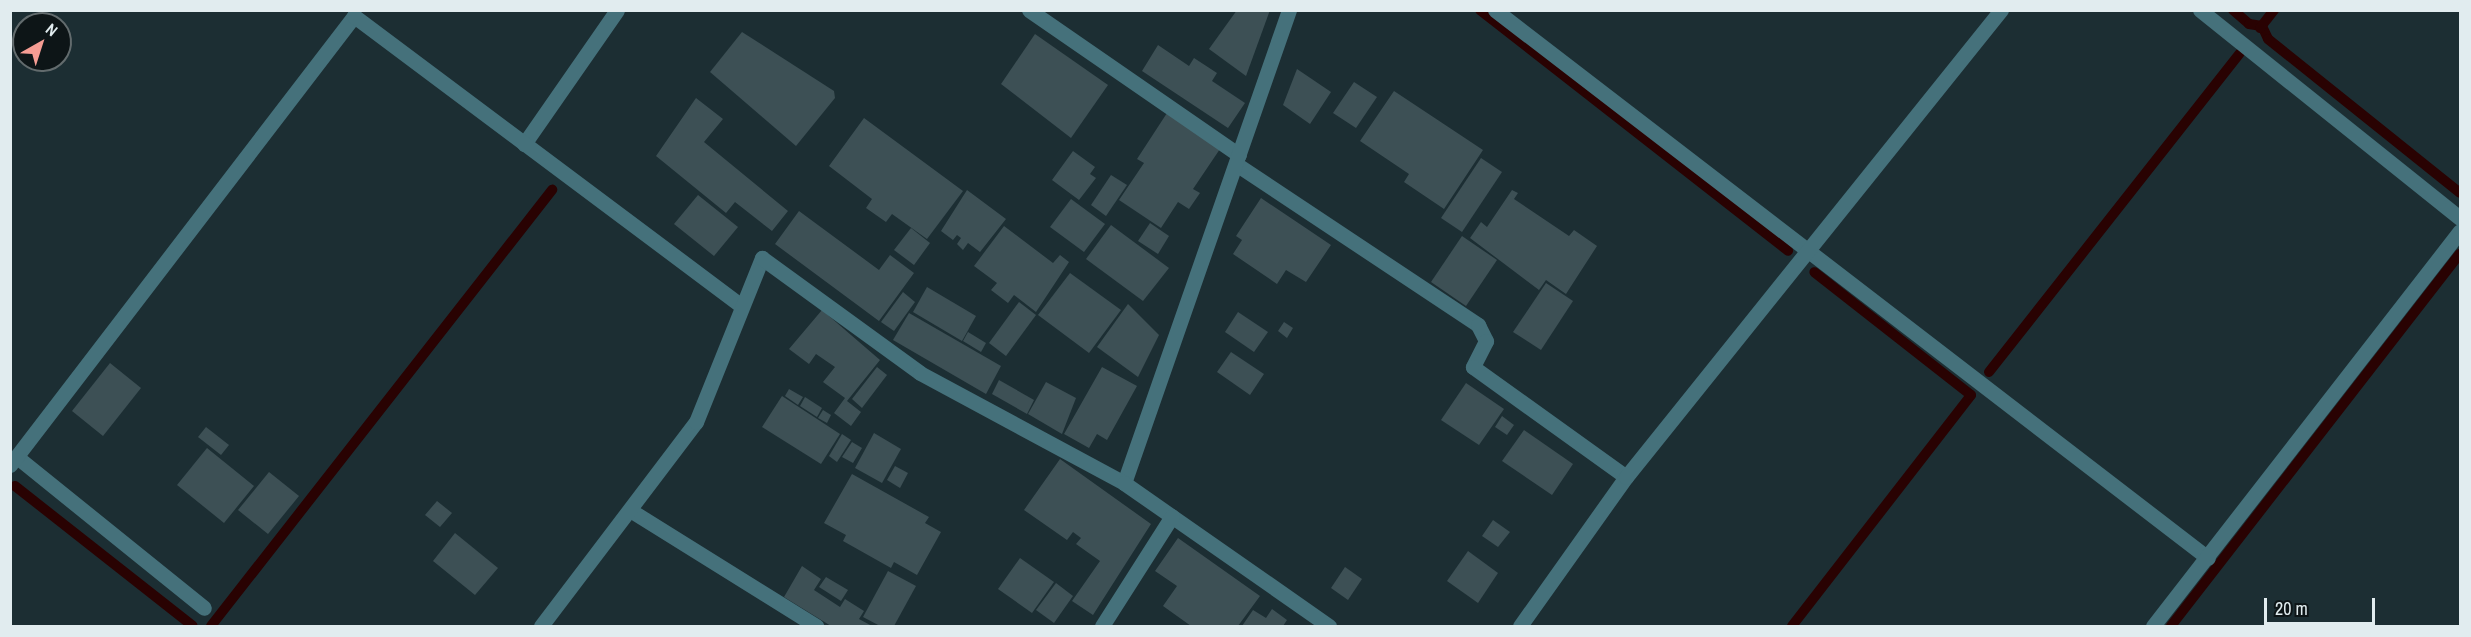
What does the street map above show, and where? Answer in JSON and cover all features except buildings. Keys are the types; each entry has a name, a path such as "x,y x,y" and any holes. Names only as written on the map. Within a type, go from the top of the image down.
{"street":[{"path":"524,144 617,10"},
{"path":"1029,10 1237,159 1478,325 1485,341 1473,367 1626,477"},
{"path":"1124,483 1289,10"},
{"path":"1495,10 2208,558"},
{"path":"1520,627 1626,477 2001,10"},
{"path":"2200,10 2460,218"},
{"path":"204,608 14,461 350,13 741,306"},
{"path":"2153,627 2460,231"},
{"path":"541,627 633,512 696,422 762,258 920,373 1124,483 1329,627"},
{"path":"633,512 816,627"},
{"path":"1102,627 1172,516"}],"waterway":[{"path":"1480,10 1788,251"},
{"path":"2233,10 2249,24 2262,26 2268,39 2460,193"},
{"path":"2260,28 2274,10"},
{"path":"1989,372 2239,54"},
{"path":"211,626 552,190"},
{"path":"2171,626 2460,254"},
{"path":"1792,626 1971,395 1814,272"},
{"path":"15,486 193,626"}]}
